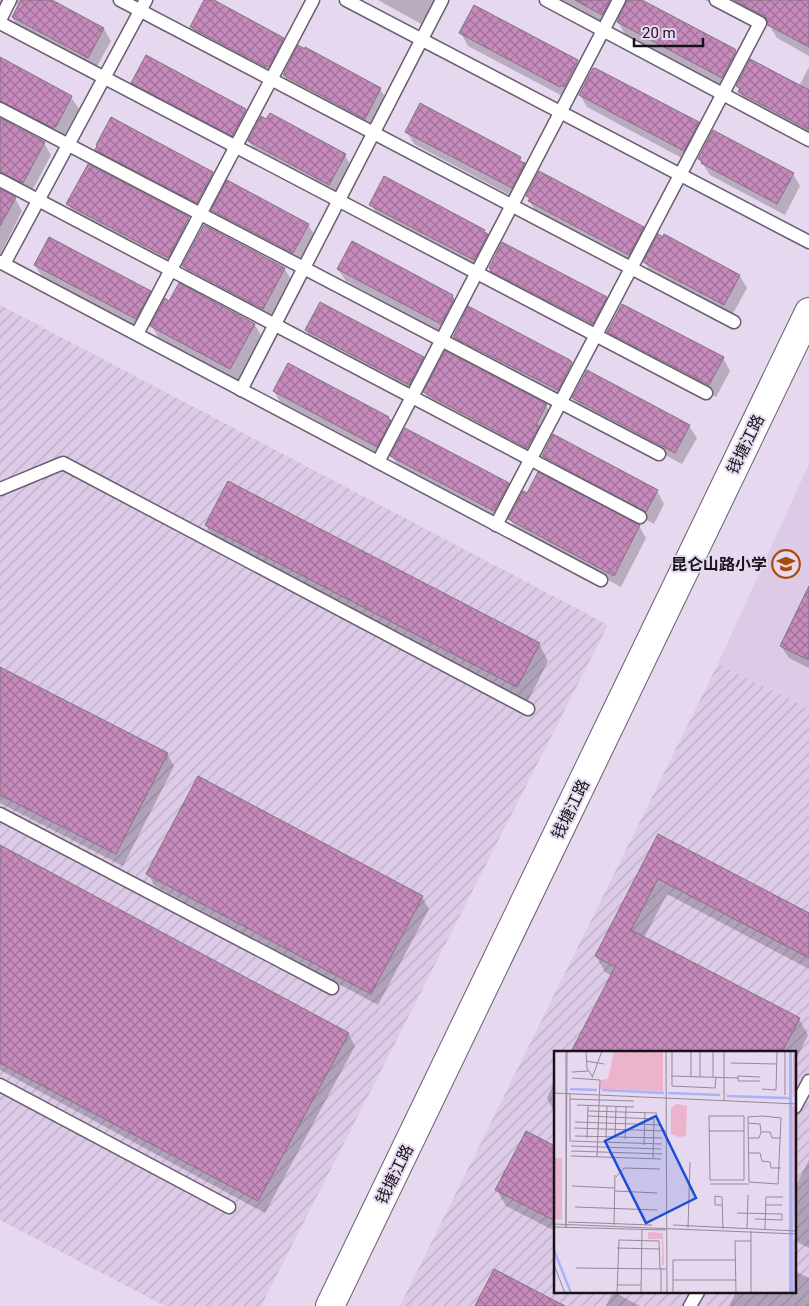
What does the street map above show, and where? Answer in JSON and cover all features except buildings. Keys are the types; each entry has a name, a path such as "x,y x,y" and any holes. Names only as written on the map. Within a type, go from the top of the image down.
{"street":[{"name":"钱塘江路","path":"330,1306 809,312"}],"lane":[{"path":"10,0 0,22 706,393"},
{"path":"120,0 143,6 272,80 734,322"},
{"path":"137,334 313,0"},
{"path":"346,0 809,242"},
{"path":"241,390 442,0"},
{"path":"546,0 809,140"},
{"path":"378,462 619,0"},
{"path":"496,525 760,23 716,0"},
{"path":"143,6 69,144 2,263 601,580"},
{"path":"0,109 659,454"},
{"path":"0,180 640,518"},
{"path":"0,489 63,463 528,709"},
{"path":"0,814 332,988"},
{"path":"796,1105 809,1081"},
{"path":"0,1085 229,1207"},
{"path":"690,1306 697,1294"}],"shaded area":[{"path":"0,305 608,625 261,1306 165,1306 0,1220"},
{"name":"昆仑山路小学","path":"809,464 809,709 718,664"},
{"path":"718,664 809,709 809,1306 400,1306"}],"place":[{"name":"昆仑山路小学","path":"786,564"}]}
